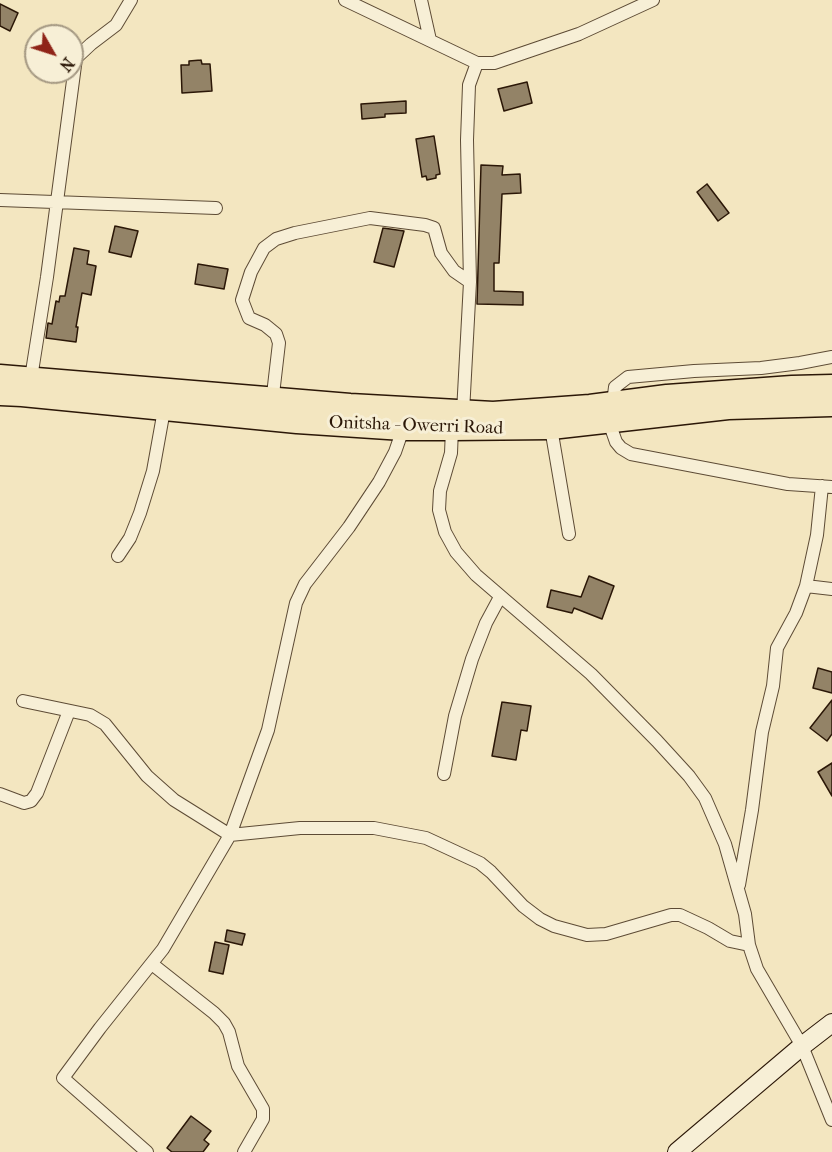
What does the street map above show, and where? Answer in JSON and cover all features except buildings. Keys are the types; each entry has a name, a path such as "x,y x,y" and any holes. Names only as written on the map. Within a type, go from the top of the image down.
{"highway":[{"name":"Onitsha - Owerri Road","path":"0,376 271,409 403,429 503,412 611,413 832,405"},
{"name":"Onitsha - Owerri Road","path":"0,394 164,410 271,409 551,428 667,396 832,386"}],"street":[{"path":"31,378 76,58 116,25 131,0"},
{"path":"345,0 477,63 494,63 579,34 653,0"},
{"path":"421,0 430,40"},
{"path":"477,63 469,85 467,140 470,282 458,421 440,491 439,510 445,532 456,552 476,575 591,674 688,776 705,798 725,844 745,914 749,945 757,969 802,1046 832,1120"},
{"path":"0,200 216,208"},
{"path":"271,409 279,343 276,334 265,325 249,318 242,300 251,272 264,248 276,239 295,233 370,219 425,225 434,228 441,253 454,272 470,282"},
{"path":"738,891 762,732 773,686 777,648 796,613 806,586 827,487 788,484 631,454 616,442 611,413 615,387 628,377 761,368 832,357"},
{"path":"118,556 130,538 141,513 153,471 164,410"},
{"path":"551,428 569,534"},
{"path":"147,1152 63,1078 164,949 230,835 268,730 296,603 305,584 343,536 379,482 395,452 403,429"},
{"path":"806,586 832,590"},
{"path":"444,774 455,716 472,659 486,623 500,597"},
{"path":"23,701 90,715 105,724 147,776 174,800 230,835 300,828 374,828 426,838 480,864 491,872 523,906 554,926 587,935 606,934 671,915 680,915 730,941 749,945"},
{"path":"0,794 24,803 31,801 37,793 69,711"},
{"path":"152,964 214,1013 229,1032 238,1066 263,1109 263,1119 244,1152"},
{"path":"683,1150 802,1046 832,1023"}]}
